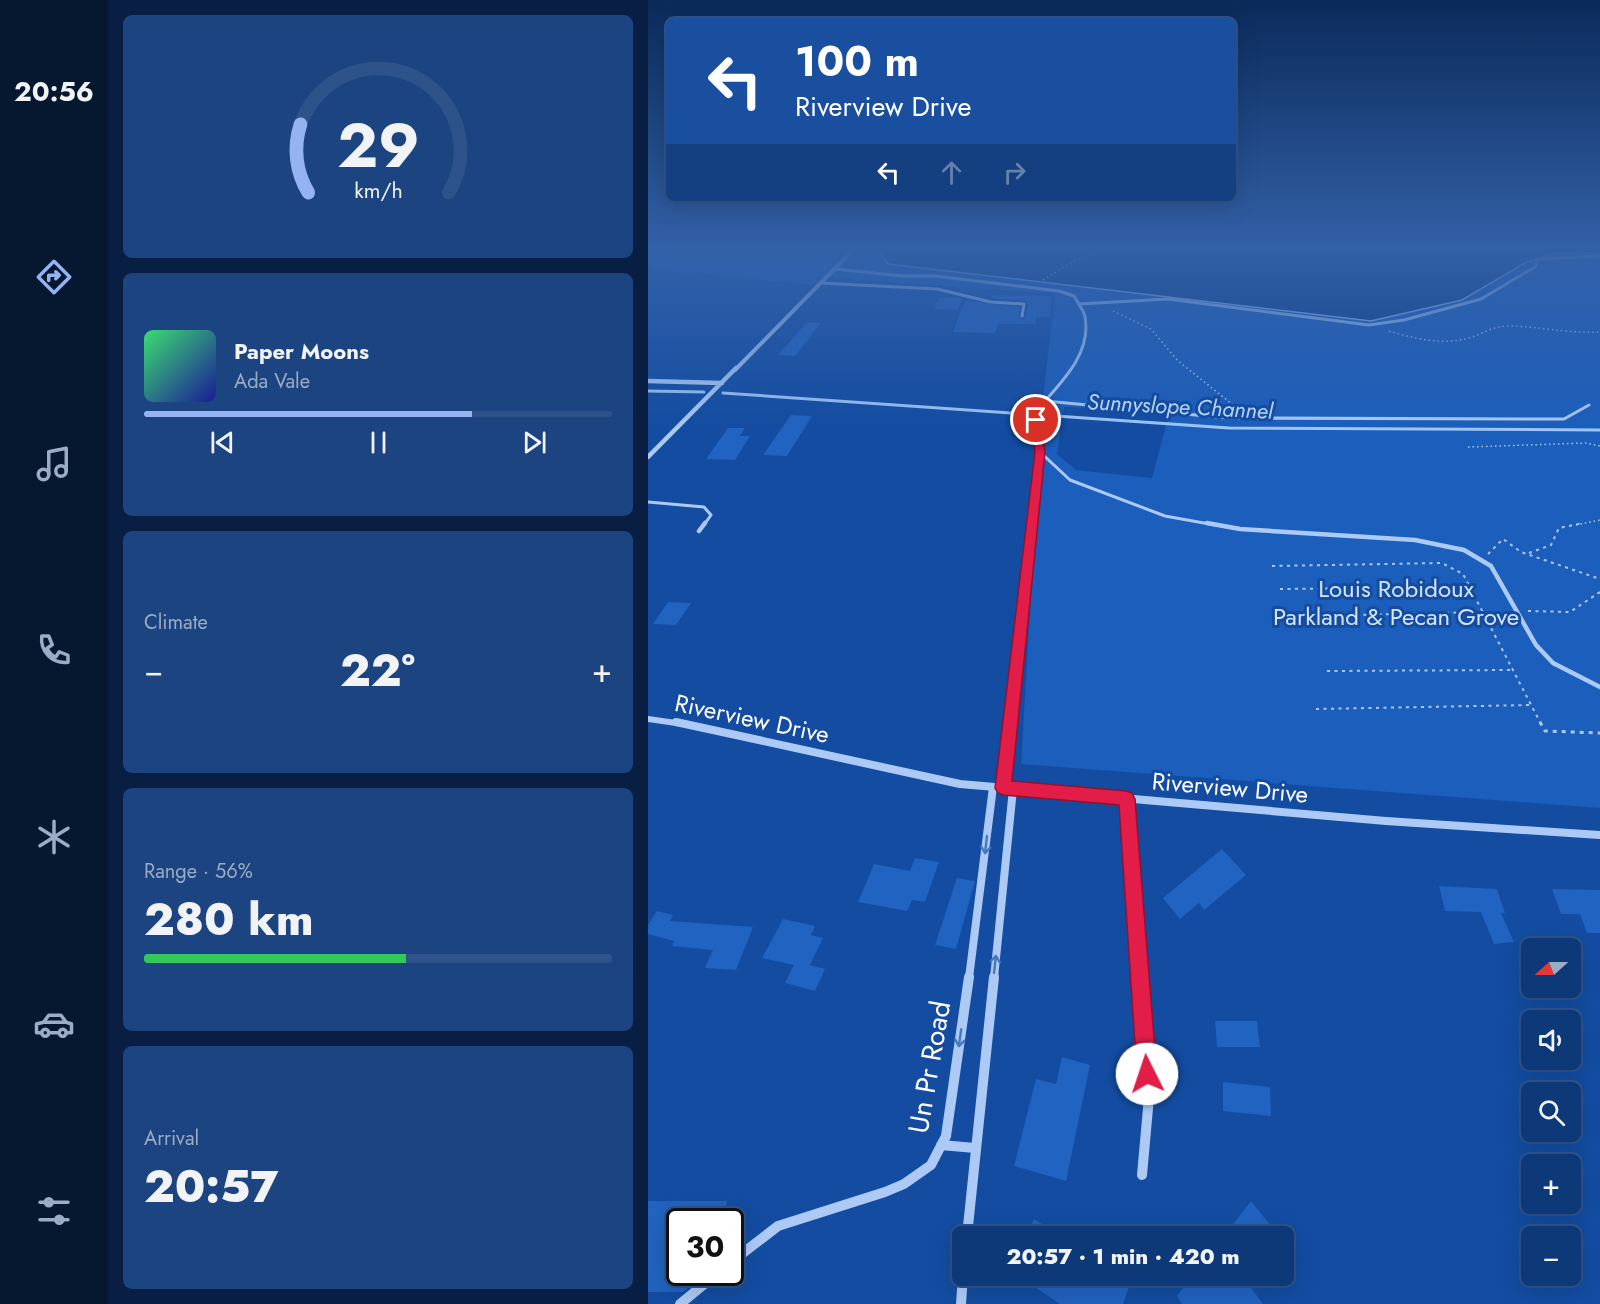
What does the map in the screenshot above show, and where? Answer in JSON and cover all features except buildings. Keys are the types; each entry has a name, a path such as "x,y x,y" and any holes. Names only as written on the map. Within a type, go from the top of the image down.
{"street":[{"path":"648,457 795,309"},
{"path":"648,381 722,383"},
{"name":"Riverview Drive","path":"648,719 676,722 960,784 1374,820 1600,835"},
{"name":"Un Pr Road","path":"744,1252 778,1226 885,1192 904,1184 931,1165 946,1136 979,912 993,787"},
{"path":"968,1226 1013,789"},
{"path":"1126,799 1149,1097 1142,1175"},
{"path":"941,1145 975,1148"},
{"path":"680,1304 702,1286"},
{"path":"961,1304 962,1286"}],"lane":[{"path":"1023,316 1024,309"},
{"path":"1003,788 1040,452 1036,420 1038,410 1071,370 1083,350 1085,316 1081,309"},
{"path":"1244,309 1369,325 1404,321 1447,309"},
{"path":"1045,401 1228,418 1564,419 1589,405"},
{"path":"1040,452 1070,480 1165,516 1240,529 1415,540 1464,550 1491,566 1536,645 1553,663 1600,687"},
{"path":"648,502 704,507 711,515 699,531"}],"path":[{"path":"1111,309 1151,329 1178,361 1218,396 1250,418"},
{"path":"1369,325 1424,340 1471,338 1491,328 1507,326 1571,334 1600,332"},
{"path":"1468,447 1586,442 1600,446"},
{"path":"1529,553 1551,544 1559,528 1600,520"},
{"path":"1482,561 1503,539 1521,552 1600,579"},
{"path":"1272,566 1442,563 1463,574 1545,731 1600,733"},
{"path":"1280,589 1470,587"},
{"path":"1515,609 1570,612 1600,592"},
{"path":"1311,616 1483,612"},
{"path":"1327,671 1513,670"},
{"path":"1316,709 1532,705"}],"green space":[{"name":"Louis Robidoux Parkland & Pecan Grove","path":"1053,309 1600,309 1600,808 1021,764 1042,407","holes":["1064,407 1170,410 1152,478 1076,470 1057,454"]}],"shaded area":[{"path":"1268,309 1424,309 1371,321"}],"waterway":[{"name":"Sunnyslope Channel","path":"648,391 704,392"},
{"name":"Sunnyslope Channel","path":"723,393 1229,428 1600,430"}],"route":[{"path":"1036,420 1040,452 1003,788 1126,799 1147,1074"}]}
